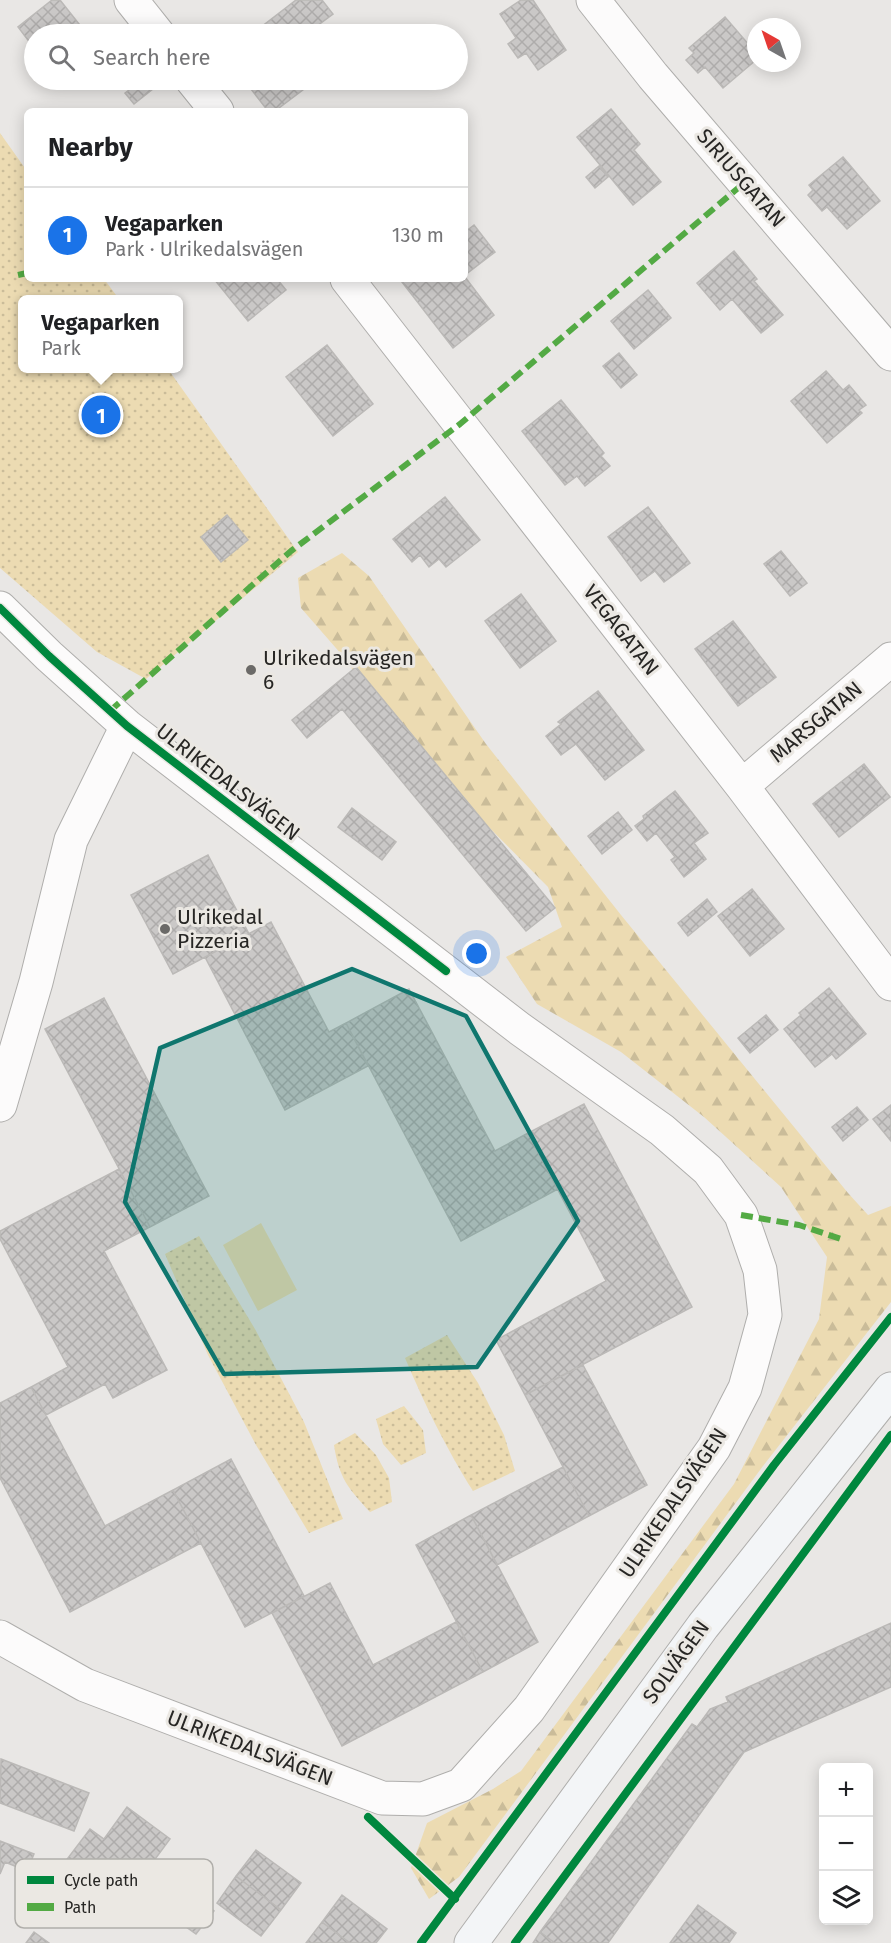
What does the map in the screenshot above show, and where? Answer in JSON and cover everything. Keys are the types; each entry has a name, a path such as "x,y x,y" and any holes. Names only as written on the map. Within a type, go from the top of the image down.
{"main road":[{"name":"SOLVÄGEN","path":"471,1943 703,1626 891,1389"}],"street":[{"path":"131,0 150,24"},
{"name":"SIRIUSGATAN","path":"593,0 653,76 891,354"},
{"path":"200,90 215,108"},
{"name":"VEGAGATAN","path":"349,282 742,786 891,984"},
{"name":"ULRIKEDALSVÄGEN","path":"0,608 49,656 127,726 520,1029 662,1130 708,1170 741,1215 760,1270 765,1315 745,1388 714,1448 529,1709 461,1785 423,1799 382,1798 85,1685 0,1637"},
{"name":"MARSGATAN","path":"742,786 891,659"},
{"name":"ULRIKEDALSVÄGEN","path":"0,1106 36,982 71,840 127,726"}],"highlighted area":[{"path":"352,969 466,1016 578,1221 477,1367 224,1374 125,1202 160,1048"}],"green space":[{"path":"0,133 24,167 24,282 106,282 116,295 18,295 18,373 171,373 298,552 146,679 97,652 0,568"},
{"path":"342,553 369,576 486,744 621,915 848,1193 868,1215 891,1206 891,1302 763,1466 459,1877 429,1899 411,1868 427,1823 493,1789 521,1771 734,1484 819,1319 827,1257 781,1187 704,1117 621,1052 537,1004 506,957 562,927 548,887 459,797 389,720 342,655 301,608 298,578"},
{"path":"261,1223 297,1290 258,1311 223,1245"},
{"path":"199,1236 255,1329 304,1422 343,1519 309,1533 256,1445 208,1355 165,1254"},
{"path":"447,1335 478,1383 504,1435 515,1471 473,1491 436,1426 405,1358"},
{"path":"404,1406 423,1430 426,1453 401,1465 383,1444 376,1419"},
{"path":"355,1433 376,1455 389,1478 392,1502 370,1512 346,1482 336,1456 334,1445"}],"building":[{"path":"52,0 60,0 79,24 24,24 24,35 18,27"},
{"path":"296,0 322,0 333,14 320,24 265,24"},
{"path":"521,0 533,0 566,50 538,70 526,53 518,58 508,44 516,38 500,14"},
{"path":"725,17 747,43 747,68 723,88 705,67 698,73 686,60 694,53 689,48"},
{"path":"129,90 152,90 134,104 125,93"},
{"path":"252,90 303,90 279,108 266,108"},
{"path":"611,109 640,144 634,150 661,182 633,205 577,137"},
{"path":"843,157 880,201 847,229 827,207 822,211 808,195 813,190 809,185"},
{"path":"599,166 608,177 595,188 586,177"},
{"path":"474,225 495,252 468,273 468,230"},
{"path":"734,251 757,279 754,281 783,315 761,333 732,299 720,310 697,283"},
{"path":"468,281 494,315 453,348 402,282"},
{"path":"216,282 279,282 286,290 248,321"},
{"path":"648,290 671,318 634,349 611,321"},
{"path":"327,345 373,404 333,436 286,377"},
{"path":"619,353 637,375 621,388 603,366"},
{"path":"826,371 843,390 849,385 866,405 859,410 862,413 827,443 791,401"},
{"path":"561,400 604,453 601,456 610,466 585,486 577,476 565,485 522,431"},
{"path":"445,497 480,540 446,567 439,559 429,567 420,555 412,562 393,539"},
{"path":"648,507 690,563 664,582 655,571 641,581 608,537"},
{"path":"227,515 248,540 221,562 201,537"},
{"path":"781,551 807,583 790,596 764,564"},
{"path":"521,594 556,641 520,668 485,621"},
{"path":"733,621 776,677 738,706 695,649"},
{"path":"356,667 555,908 526,931 342,709 307,738 292,720"},
{"path":"598,691 644,750 605,780 576,744 561,755 546,736 561,724 558,722"},
{"path":"864,764 890,797 839,837 813,804"},
{"path":"675,791 708,833 694,843 706,859 684,877 671,860 675,857 656,833 647,841 635,826 644,819 643,816"},
{"path":"352,808 396,842 382,860 338,827"},
{"path":"618,812 632,830 602,854 588,836"},
{"path":"208,855 249,934 173,974 131,895"},
{"path":"752,889 784,929 750,956 718,916"},
{"path":"707,899 717,912 688,936 678,923"},
{"path":"271,922 329,1032 346,1023 368,1066 285,1110 205,957"},
{"path":"829,988 866,1034 836,1059 832,1054 815,1067 784,1029"},
{"path":"409,989 495,1151 528,1133 558,1189 461,1241 346,1023"},
{"path":"104,998 209,1196 150,1227 45,1029"},
{"path":"766,1015 778,1030 750,1053 738,1038"},
{"path":"584,1104 692,1307 525,1395 496,1340 606,1281 528,1133"},
{"path":"891,1105 891,1141 873,1119"},
{"path":"857,1107 868,1120 843,1141 832,1127"},
{"path":"119,1169 150,1227 104,1251 167,1370 113,1398 105,1384 46,1415 31,1387 68,1367 0,1239 0,1231"},
{"path":"583,1365 647,1485 589,1516 525,1395"},
{"path":"31,1387 105,1526 173,1490 201,1543 70,1612 0,1478 0,1403"},
{"path":"231,1459 304,1596 245,1627 173,1490"},
{"path":"563,1467 589,1516 497,1565 471,1515"},
{"path":"471,1515 538,1642 483,1672 416,1545"},
{"path":"330,1583 373,1665 456,1622 483,1672 342,1746 272,1613"},
{"path":"891,1623 891,1687 744,1752 608,1943 555,1943 540,1932 692,1724 697,1727 710,1709 728,1702 726,1697"},
{"path":"1,1759 89,1793 74,1831 0,1803"},
{"path":"127,1807 170,1839 155,1859 67,1859 90,1829 104,1839"},
{"path":"0,1841 34,1854 32,1859 15,1859 15,1866 5,1862 0,1874"},
{"path":"256,1850 301,1883 281,1910 236,1876"},
{"path":"236,1876 281,1910 261,1936 217,1903"},
{"path":"342,1895 387,1929 376,1943 350,1943 322,1922"},
{"path":"698,1905 736,1933 729,1943 670,1943"},
{"path":"322,1922 350,1943 306,1943"},
{"path":"188,1928 201,1928 196,1934"},
{"path":"34,1932 49,1943 26,1943"},
{"path":"540,1932 555,1943 533,1943"}],"marked path":[{"path":"110,711 291,551 460,424 744,183"},
{"path":"18,275 24,274"},
{"path":"741,1215 799,1225 844,1240"}],"cycle path":[{"path":"0,608 49,656 127,726 446,971"},
{"path":"421,1943 774,1465 891,1317"},
{"path":"515,1943 891,1435"},
{"path":"368,1817 455,1899"}],"place":[{"name":"Vegaparken","path":"101,415"},
{"name":"Ulrikedalsvägen 6","path":"251,670"},
{"name":"Ulrikedal Pizzeria","path":"165,929"}]}
